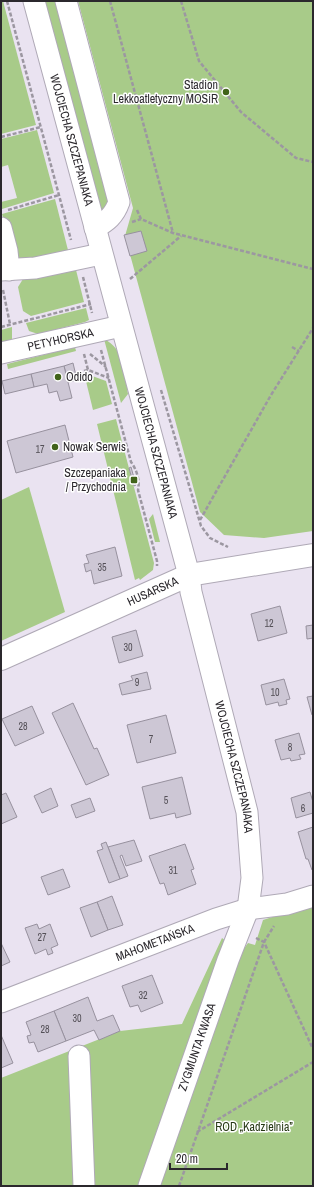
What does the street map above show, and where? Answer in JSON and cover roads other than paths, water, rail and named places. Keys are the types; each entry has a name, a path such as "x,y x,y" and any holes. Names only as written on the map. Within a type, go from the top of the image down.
{"main road":[{"name":"HUSARSKA","path":"1,659 189,575 313,555"}],"street":[{"name":"WOJCIECHA SZCZEPANIAKA","path":"34,1 101,254 189,575 191,592 247,812 252,878 248,909"},
{"path":"66,1 119,202 115,212 109,220 95,228"},
{"path":"1,228 7,251 4,275 101,254"},
{"name":"PETYHORSKA","path":"1,353 121,326"},
{"name":"MAHOMETAŃSKA","path":"1,1002 216,919 248,909 287,904 313,896"},
{"name":"ZYGMUNTA KWASA","path":"149,1186 228,960 248,909"},
{"path":"79,1056 84,1186"}],"place":[{"name":"Stadion Lekkoatletyczny MOSiR","path":"226,92"},
{"name":"Odido","path":"58,377"},
{"name":"Nowak Serwis","path":"55,447"},
{"name":"Szczepaniaka / Przychodnia","path":"134,480"}],"park label":[{"name":"ROD „Kadzielnia”","path":"254,1127"}]}
